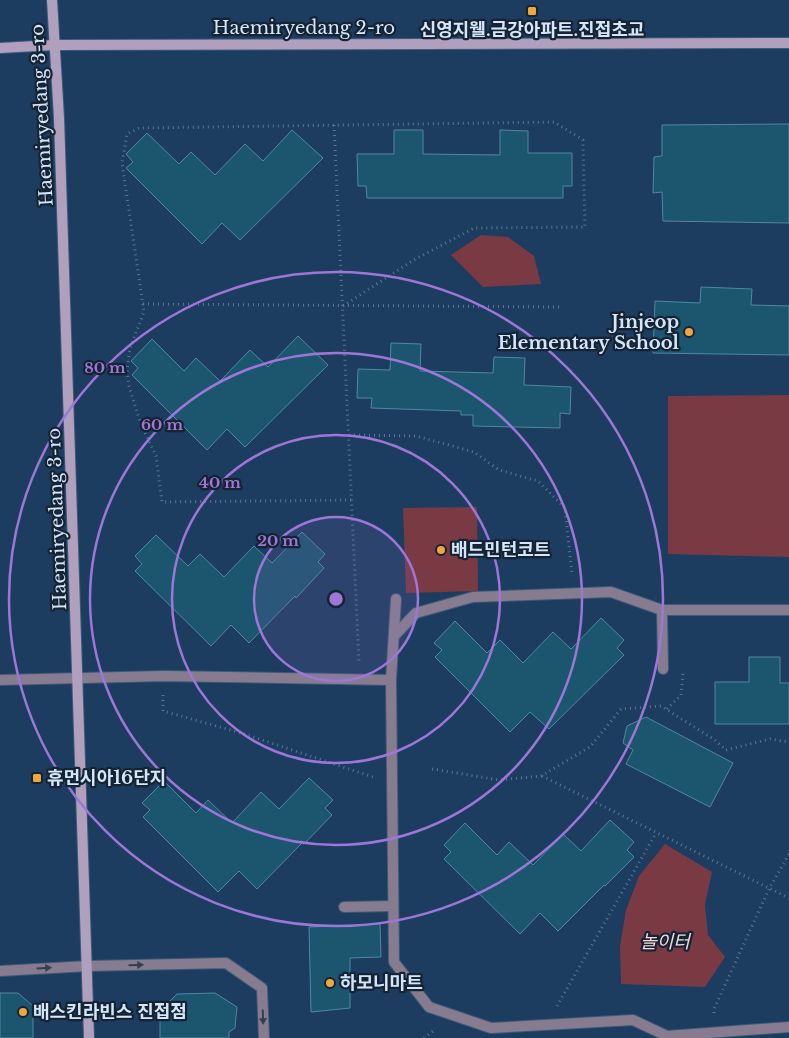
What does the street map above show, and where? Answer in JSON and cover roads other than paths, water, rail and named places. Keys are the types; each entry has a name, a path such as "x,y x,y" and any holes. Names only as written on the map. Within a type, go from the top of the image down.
{"street":[{"name":"Haemiryedang 3-ro","path":"52,0 59,118 89,1038"},
{"name":"Haemiryedang 2-ro","path":"0,48 54,45 789,43"},
{"path":"394,636 416,613 473,597 611,592 662,610 789,610"},
{"path":"396,599 391,680 394,962 428,1007 491,1028 633,1020 667,1037 789,1027"},
{"path":"662,610 663,669"},
{"path":"0,680 164,676 391,680"},
{"path":"344,907 393,906"},
{"path":"0,971 88,966 226,963 262,988 264,1038"}],"place":[{"name":"신영지웰.금강아파트.진접초교","path":"532,11"},
{"name":"Jinjeop Elementary School","path":"689,332"},
{"name":"배드민턴코트","path":"441,550"},
{"name":"휴먼시아16단지","path":"37,778"},
{"name":"하모니마트","path":"330,983"},
{"name":"배스킨라빈스 진접점","path":"23,1012"}],"park label":[{"name":"놀이터","path":"665,942"}]}
